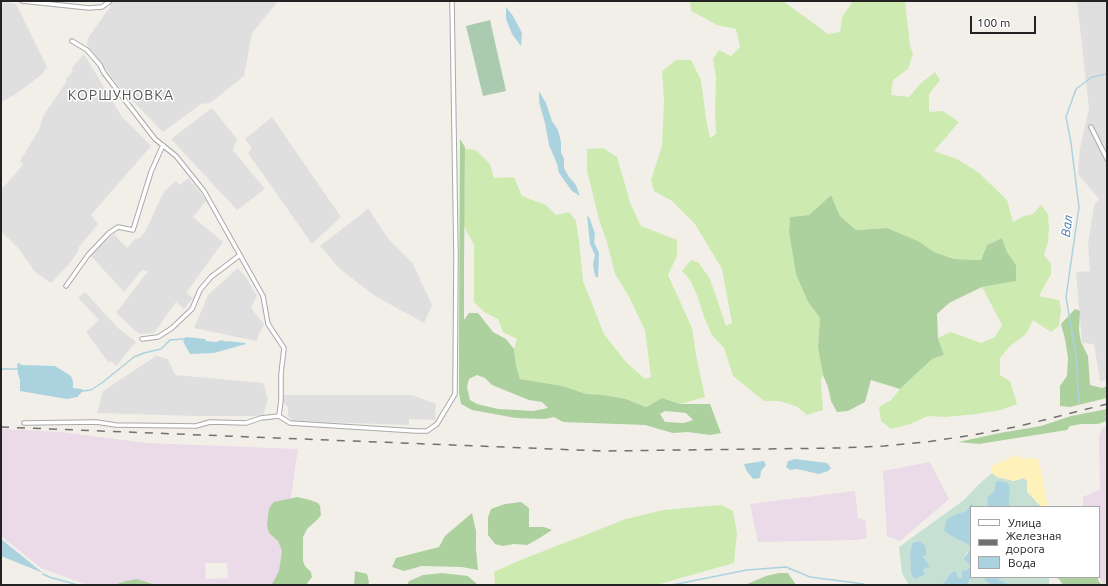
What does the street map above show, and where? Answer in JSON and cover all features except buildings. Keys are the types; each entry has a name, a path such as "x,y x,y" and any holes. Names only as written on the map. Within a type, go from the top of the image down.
{"street":[{"path":"22,1 89,8 102,6 110,1"},
{"path":"24,423 96,422 116,425 196,426 210,422 246,423 261,418 279,416 290,423 416,431 427,431 437,424 455,394 456,255 452,1"},
{"path":"72,41 87,50 100,65 104,73 155,139 176,156 204,191 263,296 268,324 284,348 279,416"},
{"path":"1091,127 1107,159"},
{"path":"66,286 88,255 109,233 118,228 133,230 151,172 163,145"},
{"path":"142,340 158,337 172,328 192,308 200,290 211,277 240,255"}],"shaded area":[{"path":"1,1 16,4 47,67 41,75 16,94 1,102"},
{"path":"112,1 278,1 252,33 244,76 210,103 201,104 163,132 121,89 87,45 88,38 110,7 110,3"},
{"path":"1077,1 1107,1 1107,380 1100,381 1094,344 1082,343 1076,272 1090,271 1088,244 1094,206 1099,199 1078,174 1080,148 1089,109"},
{"path":"84,54 122,117 151,146 91,215 98,224 79,247 77,253 69,264 51,283 35,272 19,249 1,231 1,190 23,165 20,161 39,130 43,116 67,81 65,80 73,71 71,69"},
{"path":"212,108 237,139 233,150 265,189 237,210 171,139"},
{"path":"272,117 341,217 312,244 248,153 252,148 245,139"},
{"path":"188,178 206,201 193,217 223,242 186,293 193,298 184,309 176,302 154,333 139,334 116,313 148,271 142,270 124,292 90,255 114,234 127,248 136,238 138,239 145,232 164,191 176,181 180,185"},
{"path":"368,208 389,240 413,264 432,305 424,323 375,296 340,269 320,246"},
{"path":"238,268 247,279 257,296 251,308 264,324 256,341 194,328 208,295"},
{"path":"85,292 118,328 136,342 116,366 111,361 109,363 86,332 99,320 78,298"},
{"path":"156,356 168,359 175,375 263,383 268,399 263,416 196,416 97,413 103,391"},
{"path":"283,395 412,395 436,404 435,420 409,419 409,425 293,421 288,416 288,407 283,402"},
{"path":"1107,426 1107,585 1103,585 1100,578 1100,506 1083,506 1083,497 1100,489 1099,436 1102,428"},
{"path":"1,429 61,432 146,443 298,449 278,585 88,585 41,568 1,536","holes":["205,563 227,563 228,578 206,579"]},
{"path":"930,462 949,499 900,541 887,536 883,471"},
{"path":"855,491 858,518 865,520 867,538 857,540 758,542 750,504"}],"green space":[{"path":"690,1 783,1 828,34 840,32 842,17 853,1 905,1 910,46 913,54 908,69 893,80 891,95 909,97 921,83 935,72 940,80 929,94 929,112 943,111 959,122 934,151 957,159 979,173 1007,200 1013,222 1024,216 1033,214 1041,205 1048,214 1048,242 1044,255 1051,264 1051,274 1039,296 1059,300 1061,310 1059,326 1051,332 1033,320 1026,334 1010,346 1000,358 1000,375 1010,381 1017,404 1001,410 976,414 945,417 928,416 910,424 891,429 881,421 879,407 891,400 900,389 932,359 944,355 938,338 951,332 981,343 995,337 1002,325 982,287 1015,281 1016,265 1007,252 1002,238 987,245 981,260 954,259 934,252 917,241 887,228 856,230 840,216 831,195 809,215 790,217 789,232 796,271 808,302 820,318 818,344 823,375 821,381 823,410 807,415 796,406 779,401 764,401 733,376 724,348 712,335 690,280 682,271 691,260 699,263 710,279 726,326 732,323 722,269 695,224 672,201 654,191 651,180 662,146 664,99 662,71 676,60 691,60 701,80 710,138 716,134 716,78 713,59 719,50 731,56 740,47 736,29 717,25 691,11"},
{"path":"490,20 506,91 483,96 466,26"},
{"path":"460,139 465,147 464,320 469,313 478,313 493,332 506,339 514,349 520,379 563,386 586,394 604,395 626,399 646,407 662,398 680,404 710,404 721,433 710,435 688,432 673,433 645,425 563,422 554,417 544,419 516,418 472,410 461,404 459,393","holes":["477,375 485,378 492,385 529,400 542,402 548,408 533,411 498,409 477,404 470,400 467,387 469,379","665,411 686,413 693,420 684,423 665,422 660,414"]},
{"path":"603,148 617,157 631,205 641,226 677,240 677,256 668,275 692,328 705,397 680,404 662,398 646,407 626,399 604,395 586,394 563,386 520,379 514,349 517,339 503,332 498,319 484,312 474,302 474,245 464,226 465,149 477,151 490,164 494,178 514,177 522,196 546,205 556,215 569,212 576,221 583,281 604,334 625,361 645,379 651,377 645,330 628,295 615,274 607,242 599,220 587,170 587,149"},
{"path":"831,195 840,216 856,230 887,228 918,241 934,252 954,259 981,260 987,245 1002,238 1007,252 1016,265 1016,281 982,287 949,303 937,314 938,338 944,355 932,359 900,389 871,380 865,402 848,411 837,412 831,401 828,387 823,375 818,347 820,318 808,302 796,274 789,232 790,217 809,215"},
{"path":"1075,309 1080,311 1079,330 1081,342 1088,356 1090,385 1102,388 1107,386 1107,398 1070,407 1060,406 1060,386 1067,376 1068,358 1061,324"},
{"path":"1107,409 1107,421 1098,424 1081,424 1070,426 1067,430 979,444 958,442 1041,426 1071,416"},
{"path":"992,473 997,477 1014,481 1024,478 1027,481 1036,502 1041,506 1009,506 1010,489 997,479 994,491 987,497 988,506 973,506 972,502 966,511 957,514 961,541 969,545 970,549 965,555 970,567 962,578 958,578 951,573 942,585 909,585 902,573 899,547 964,500","holes":["919,541 926,549 926,555 923,557 923,569 925,575 919,577 917,580 911,573 910,554 912,543"]},
{"path":"297,497 318,503 320,506 321,515 307,529 303,537 303,561 305,566 311,572 312,577 306,585 271,585 279,571 282,551 278,541 270,534 268,530 267,524 269,509 274,502"},
{"path":"521,502 529,508 529,527 544,527 552,530 527,545 514,544 503,546 495,544 488,535 488,517 491,509 505,504"},
{"path":"721,505 733,511 737,533 734,563 656,585 495,585 494,572 518,561 626,519 663,510"},
{"path":"472,513 476,531 478,570 462,567 422,566 404,571 392,567 396,558 439,547 445,536"},
{"path":"355,571 367,574 369,582 368,585 354,585"},
{"path":"442,573 468,576 477,584 407,585 409,581 423,575"},
{"path":"779,573 788,573 796,585 745,585 766,576"},
{"path":"970,576 970,578 984,578 985,581 992,585 967,585"},
{"path":"999,578 1049,578 1049,585 1007,585 1007,583 999,580"},
{"path":"1057,578 1098,578 1102,585 1063,585"},
{"path":"137,579 156,585 114,585 126,581"}],"sand":[{"path":"1015,455 1023,459 1037,458 1041,469 1048,506 1041,506 1027,492 1027,481 1024,478 1014,481 997,477 992,473 992,466"}],"water":[{"path":"506,7 513,16 522,33 521,46 512,34 506,19"},
{"path":"539,91 546,103 552,121 558,130 561,142 561,152 564,159 564,168 576,185 580,196 572,191 559,173 549,145 539,102"},
{"path":"587,215 590,219 595,234 594,242 599,253 598,278 595,276 593,264 595,255 590,244"},
{"path":"186,337 205,339 206,341 216,342 222,340 226,342 246,344 214,353 190,354 183,339"},
{"path":"20,363 21,365 55,366 71,376 73,388 82,389 83,391 77,397 67,399 20,391 20,380 17,364"},
{"path":"795,459 827,463 831,468 828,471 819,474 797,469 790,470 786,467 788,461"},
{"path":"764,461 766,465 761,471 760,478 753,479 746,470 744,464"},
{"path":"997,479 1008,483 1010,489 1009,506 988,506 987,497 994,491"},
{"path":"972,502 973,506 970,506 970,549 969,545 950,535 944,530 947,519 966,511"},
{"path":"1,539 43,573 1,556"},
{"path":"919,541 925,545 926,555 923,557 930,567 923,569 925,575 919,577 917,580 911,573 910,554 912,543"},
{"path":"970,549 970,565 964,559"},
{"path":"970,567 970,578 967,585 942,585 951,573 956,571 958,578 962,578 962,571 967,570"},
{"path":"984,578 999,578 999,580 1007,583 1007,585 992,585 985,581"}],"waterway":[{"name":"Вал","path":"1079,403 1076,356 1066,297 1079,207 1071,143 1066,117 1076,89 1092,77 1107,74"},
{"path":"82,391 91,390 134,357 161,349 170,340 183,339"},
{"path":"1,369 19,369"},
{"path":"672,585 747,570 786,567 810,577 864,584"},
{"path":"43,574 78,585"}],"railway":[{"path":"1,427 603,451 840,448 926,442 973,435 1020,426 1107,404"}],"district":[{"name":"КОРШУНОВКА","path":"121,95"}]}
